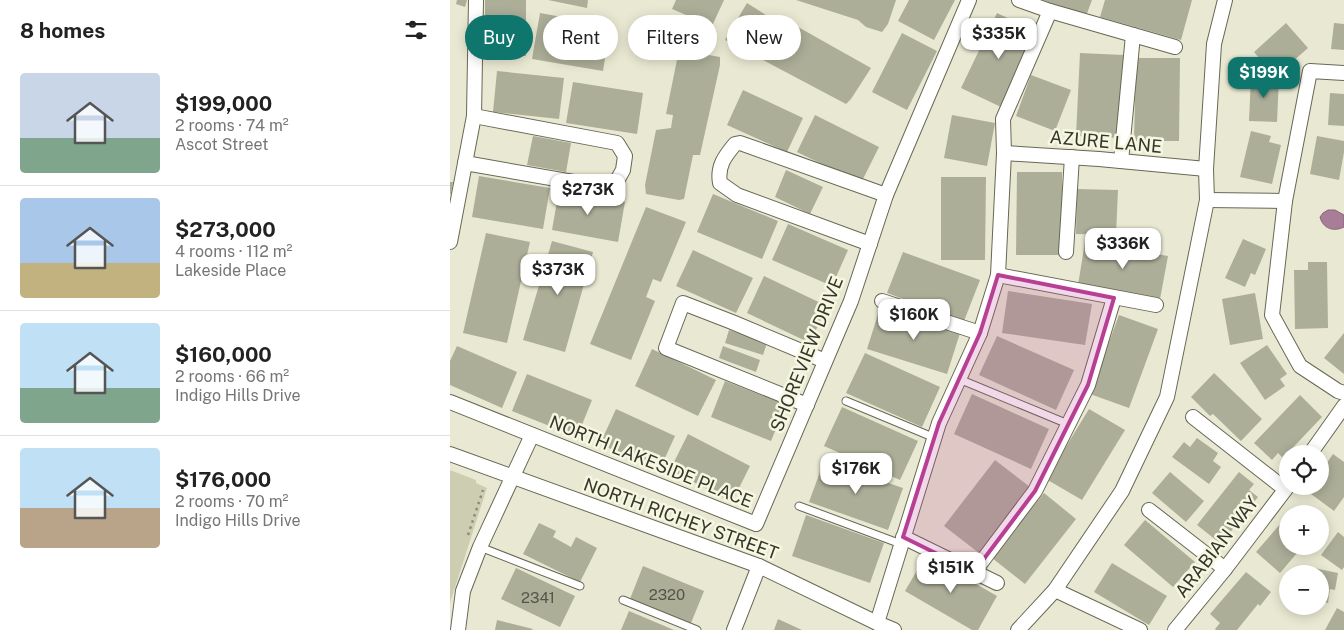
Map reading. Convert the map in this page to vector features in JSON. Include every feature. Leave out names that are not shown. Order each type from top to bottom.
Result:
[{"type":"street","points":[[450,242],[474,116],[476,0]]},
{"type":"street","name":"SHOREVIEW DRIVE","points":[[756,524],[851,301],[886,195],[969,0]]},
{"type":"street","points":[[1019,0],[1050,11],[1175,47]]},
{"type":"street","points":[[1018,630],[1055,590],[1122,491],[1167,397],[1207,200],[1206,170],[1214,44],[1225,0]]},
{"type":"street","points":[[877,623],[939,424],[980,333],[998,275],[1004,153],[1002,119],[1050,11]]},
{"type":"street","points":[[1121,161],[1133,35]]},
{"type":"street","points":[[1344,73],[1310,71],[1284,201],[1272,315],[1300,366],[1344,393]]},
{"type":"street","points":[[465,163],[602,187],[614,186],[623,170],[625,156],[617,143],[474,116]]},
{"type":"street","points":[[870,244],[736,195],[720,183],[718,173],[725,156],[735,144],[740,143],[886,195]]},
{"type":"street","name":"AZURE LANE","points":[[1004,153],[1121,161],[1206,170]]},
{"type":"street","points":[[1066,252],[1072,157]]},
{"type":"street","points":[[1207,200],[1284,201]]},
{"type":"street","points":[[998,275],[1156,305]]},
{"type":"street","points":[[974,572],[1035,491],[1088,385],[1114,298]]},
{"type":"street","points":[[882,302],[980,333]]},
{"type":"street","points":[[807,404],[666,348],[683,303],[825,361]]},
{"type":"street","name":"NORTH LAKESIDE PLACE","points":[[450,402],[756,524]]},
{"type":"street","points":[[1316,445],[1344,406]]},
{"type":"street","points":[[1193,417],[1279,482]]},
{"type":"street","name":"NORTH LAKESIDE PLACE","points":[[458,630],[463,591],[480,547],[532,434]]},
{"type":"street","name":"NORTH RICHEY STREET","points":[[450,454],[759,566],[894,630]]},
{"type":"street","name":"ARABIAN WAY","points":[[1175,630],[1225,569],[1280,495]]},
{"type":"street","points":[[1149,510],[1225,569]]},
{"type":"street","points":[[902,541],[997,583]]},
{"type":"street","points":[[734,630],[759,566]]},
{"type":"street","points":[[1055,590],[1140,630]]},
{"type":"lane","points":[[959,379],[1068,424]]},
{"type":"lane","points":[[846,401],[935,438]]},
{"type":"lane","points":[[799,506],[902,541]]},
{"type":"lane","points":[[480,547],[580,586]]},
{"type":"lane","points":[[623,600],[697,630]]},
{"type":"highlighted area","points":[[998,275],[1114,298],[1088,385],[1035,491],[974,572],[903,537],[939,423],[980,333]]},
{"type":"green space","points":[[450,470],[476,480],[476,483],[487,488],[450,603]]},
{"type":"shaded area","points":[[1328,210],[1335,210],[1344,215],[1344,227],[1333,229],[1326,227],[1320,217]]},
{"type":"building","points":[[457,0],[467,0],[465,7],[456,4]]},
{"type":"building","points":[[485,0],[526,0],[526,15],[485,15]]},
{"type":"building","points":[[548,0],[588,0],[587,8]]},
{"type":"building","points":[[676,0],[724,0],[717,15],[686,15],[672,9]]},
{"type":"building","points":[[796,0],[896,0],[888,24],[882,32],[866,27],[858,20]]},
{"type":"building","points":[[909,0],[955,0],[934,40],[898,21]]},
{"type":"building","points":[[1043,0],[1092,0],[1086,16]]},
{"type":"building","points":[[1105,0],[1192,0],[1181,40],[1100,17]]},
{"type":"building","points":[[747,3],[766,15],[740,15]]},
{"type":"building","points":[[540,13],[551,15],[543,15],[543,60],[605,60],[603,71],[533,59]]},
{"type":"building","points":[[997,13],[1037,32],[1001,107],[961,88]]},
{"type":"building","points":[[1286,23],[1308,48],[1283,70],[1274,60],[1267,67],[1254,52]]},
{"type":"building","points":[[1334,23],[1344,24],[1344,50],[1331,49]]},
{"type":"building","points":[[801,29],[871,68],[846,104],[763,60],[801,60]]},
{"type":"building","points":[[902,33],[937,51],[907,110],[872,92]]},
{"type":"building","points":[[1080,53],[1124,55],[1119,138],[1076,136]]},
{"type":"building","points":[[717,56],[720,57],[720,65],[700,155],[693,155],[684,199],[679,200],[646,194],[645,185],[656,130],[671,128],[673,115],[666,114],[677,60],[717,60]]},
{"type":"building","points":[[1136,58],[1180,58],[1179,141],[1134,141]]},
{"type":"building","points":[[497,71],[564,78],[559,119],[493,112]]},
{"type":"building","points":[[1031,75],[1071,90],[1055,131],[1016,116]]},
{"type":"building","points":[[1251,77],[1279,78],[1277,122],[1249,121]]},
{"type":"building","points":[[573,82],[643,93],[637,134],[566,123]]},
{"type":"building","points":[[743,90],[803,118],[787,152],[727,125]]},
{"type":"building","points":[[1330,93],[1344,94],[1344,126],[1328,125]]},
{"type":"building","points":[[815,115],[879,147],[861,183],[797,152]]},
{"type":"building","points":[[952,115],[995,123],[987,166],[944,158]]},
{"type":"building","points":[[1251,131],[1271,136],[1269,142],[1281,145],[1272,184],[1240,177]]},
{"type":"building","points":[[533,136],[571,143],[566,172],[527,165]]},
{"type":"building","points":[[1317,136],[1344,141],[1339,180],[1310,174]]},
{"type":"building","points":[[786,170],[823,187],[810,214],[775,197]]},
{"type":"building","points":[[1017,172],[1062,172],[1062,255],[1016,255]]},
{"type":"building","points":[[479,176],[550,188],[543,229],[472,217]]},
{"type":"building","points":[[941,177],[986,177],[985,260],[941,260]]},
{"type":"building","points":[[450,182],[453,182],[451,194],[450,194]]},
{"type":"building","points":[[1077,189],[1118,190],[1116,235],[1076,234]]},
{"type":"building","points":[[559,190],[625,202],[618,242],[552,230]]},
{"type":"building","points":[[713,194],[778,221],[762,259],[697,232]]},
{"type":"building","points":[[646,207],[686,222],[661,282],[653,279],[646,297],[655,301],[631,360],[590,344]]},
{"type":"building","points":[[788,224],[848,250],[832,286],[772,260]]},
{"type":"building","points":[[486,233],[530,242],[507,343],[463,333]]},
{"type":"building","points":[[1243,239],[1266,249],[1255,275],[1251,273],[1245,287],[1225,278]]},
{"type":"building","points":[[552,241],[593,252],[565,352],[523,340]]},
{"type":"building","points":[[1085,242],[1168,256],[1160,299],[1078,285]]},
{"type":"building","points":[[693,250],[753,278],[736,313],[676,286]]},
{"type":"building","points":[[903,252],[980,280],[964,321],[887,293]]},
{"type":"building","points":[[1308,262],[1327,262],[1328,328],[1295,329],[1294,270],[1308,270]]},
{"type":"building","points":[[764,276],[827,306],[810,343],[747,313]]},
{"type":"building","points":[[1008,291],[1092,304],[1085,345],[1002,333]]},
{"type":"building","points":[[1255,293],[1263,339],[1230,345],[1222,299]]},
{"type":"building","points":[[880,308],[960,333],[947,374],[867,349]]},
{"type":"building","points":[[1119,315],[1158,329],[1129,408],[1090,394]]},
{"type":"building","points":[[729,330],[767,343],[763,355],[725,343]]},
{"type":"building","points":[[1344,333],[1344,374],[1324,358]]},
{"type":"building","points":[[997,336],[1074,370],[1056,410],[979,375]]},
{"type":"building","points":[[1267,345],[1287,374],[1280,379],[1285,386],[1265,400],[1240,363]]},
{"type":"building","points":[[457,346],[517,372],[502,408],[450,385],[450,361]]},
{"type":"building","points":[[723,346],[760,360],[756,372],[719,358]]},
{"type":"building","points":[[652,349],[716,380],[698,416],[635,386]]},
{"type":"building","points":[[865,353],[940,387],[922,427],[846,393]]},
{"type":"building","points":[[1214,373],[1262,419],[1241,441],[1213,414],[1210,416],[1191,397]]},
{"type":"building","points":[[527,374],[592,400],[577,437],[512,411]]},
{"type":"building","points":[[725,381],[786,405],[771,441],[711,417]]},
{"type":"building","points":[[972,394],[1049,429],[1031,469],[954,434]]},
{"type":"building","points":[[1300,395],[1322,417],[1295,445],[1279,445],[1279,454],[1272,460],[1254,443]]},
{"type":"building","points":[[842,407],[918,441],[900,480],[824,446]]},
{"type":"building","points":[[616,409],[675,436],[659,471],[600,444]]},
{"type":"building","points":[[1089,409],[1125,430],[1082,500],[1046,479]]},
{"type":"building","points":[[688,434],[750,466],[732,502],[670,470]]},
{"type":"building","points":[[1197,438],[1218,453],[1213,461],[1221,467],[1209,484],[1172,457],[1184,442],[1190,447]]},
{"type":"building","points":[[1333,454],[1344,462],[1344,497],[1334,511],[1329,505],[1326,505],[1312,495],[1329,495],[1329,460]]},
{"type":"building","points":[[995,460],[1030,487],[979,553],[944,526]]},
{"type":"building","points":[[824,461],[903,488],[888,530],[809,502]]},
{"type":"building","points":[[1170,472],[1204,501],[1186,522],[1152,493]]},
{"type":"building","points":[[1239,472],[1254,484],[1249,490],[1258,497],[1221,544],[1197,525]]},
{"type":"building","points":[[1044,493],[1076,519],[1025,584],[992,558]]},
{"type":"building","points":[[806,515],[884,543],[870,583],[792,556]]},
{"type":"building","points":[[1145,520],[1195,562],[1173,587],[1124,545]]},
{"type":"building","points":[[539,523],[556,531],[553,537],[571,547],[576,537],[597,548],[580,582],[523,554]]},
{"type":"building","points":[[1279,525],[1279,555],[1295,555],[1287,565],[1279,565],[1279,572],[1256,552]]},
{"type":"building","points":[[1338,532],[1344,537],[1344,567],[1342,570],[1321,555],[1329,555],[1329,544]]},
{"type":"building","points":[[926,555],[997,596],[978,630],[972,630],[905,591]]},
{"type":"building","points":[[1112,563],[1167,596],[1149,625],[1094,592]]},
{"type":"building","points":[[643,566],[704,591],[691,623],[630,599]]},
{"type":"building","points":[[516,568],[575,596],[560,627],[501,599]]},
{"type":"building","points":[[1329,571],[1338,573],[1335,590],[1330,589],[1329,596]]},
{"type":"building","points":[[1246,572],[1271,592],[1260,606],[1258,604],[1237,630],[1216,630],[1220,623],[1210,614]]},
{"type":"building","points":[[1337,608],[1344,612],[1344,630],[1325,630]]},
{"type":"building","points":[[629,611],[674,630],[621,630]]},
{"type":"building","points":[[778,619],[802,630],[774,630]]},
{"type":"building","points":[[497,620],[533,629],[495,630]]}]
